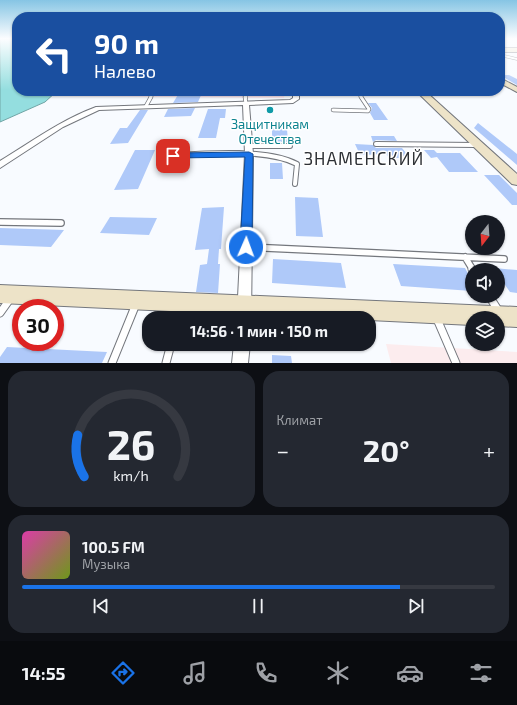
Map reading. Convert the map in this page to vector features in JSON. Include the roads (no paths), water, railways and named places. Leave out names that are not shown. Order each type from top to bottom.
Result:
[{"type":"main road","points":[[505,83],[517,90]]},
{"type":"main road","points":[[505,90],[517,90]]},
{"type":"main road","points":[[425,96],[517,181]]},
{"type":"main road","points":[[6,295],[137,300],[180,310],[212,311]]},
{"type":"main road","points":[[376,313],[510,317]]},
{"type":"street","points":[[0,165],[85,113],[105,107],[291,102],[296,99],[296,96]]},
{"type":"street","points":[[244,311],[249,150],[246,104]]},
{"type":"street","points":[[240,363],[241,351]]},
{"type":"lane","points":[[507,56],[517,59]]},
{"type":"lane","points":[[146,106],[151,96]]},
{"type":"lane","points":[[245,96],[246,104]]},
{"type":"lane","points":[[333,110],[368,111],[369,109],[361,96]]},
{"type":"lane","points":[[376,144],[478,145]]},
{"type":"lane","points":[[159,156],[290,146]]},
{"type":"lane","points":[[249,150],[294,161],[297,164],[295,184]]},
{"type":"lane","points":[[0,222],[61,223]]},
{"type":"lane","points":[[246,247],[504,259]]},
{"type":"lane","points":[[465,257],[469,263]]},
{"type":"lane","points":[[0,312],[6,295]]},
{"type":"lane","points":[[112,363],[137,300]]},
{"type":"lane","points":[[496,303],[510,317]]},
{"type":"lane","points":[[435,314],[456,363]]},
{"type":"lane","points":[[166,363],[169,351]]},
{"type":"water","points":[[0,56],[12,56],[12,96],[52,96],[45,102],[0,122]]},
{"type":"place","name":"Защитникам Отечества","points":[[270,110]]},
{"type":"district","name":"ЗНАМЕНСКИЙ","points":[[364,159]]}]
